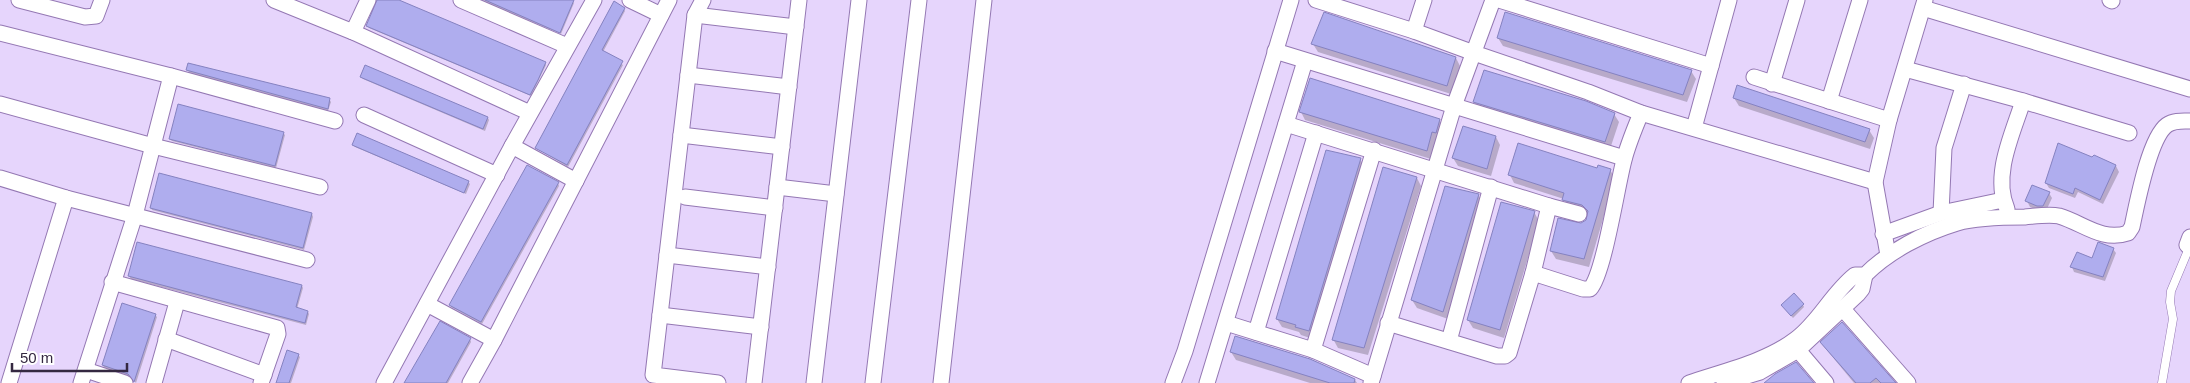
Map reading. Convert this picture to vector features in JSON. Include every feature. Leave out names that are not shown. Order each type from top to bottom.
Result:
[{"type":"street","points":[[19,0],[91,17],[96,16],[102,0]]},
{"type":"street","points":[[274,0],[353,32],[530,113]]},
{"type":"street","points":[[353,32],[368,0]]},
{"type":"street","points":[[461,0],[567,46]]},
{"type":"street","points":[[384,383],[530,113],[594,0]]},
{"type":"street","points":[[630,0],[660,15]]},
{"type":"street","points":[[470,383],[669,0]]},
{"type":"street","points":[[703,0],[695,15],[653,375],[718,383]]},
{"type":"street","points":[[754,383],[799,0]]},
{"type":"street","points":[[814,383],[859,0]]},
{"type":"street","points":[[873,383],[919,0]]},
{"type":"street","points":[[941,383],[984,0]]},
{"type":"street","points":[[1177,382],[1275,51],[1292,0]]},
{"type":"street","points":[[1316,0],[1355,6],[1414,31],[1588,92],[1641,113],[1875,182]]},
{"type":"street","points":[[1414,31],[1424,0]]},
{"type":"street","points":[[1226,323],[1312,350],[1372,380],[1454,106],[1493,0]]},
{"type":"street","points":[[1499,0],[1711,66]]},
{"type":"street","points":[[1694,128],[1729,0]]},
{"type":"street","points":[[1772,84],[1797,0]]},
{"type":"street","points":[[1829,101],[1860,0]]},
{"type":"street","points":[[1888,255],[1875,182],[1889,120],[1924,4],[2190,89]]},
{"type":"street","points":[[695,15],[796,27]]},
{"type":"street","points":[[0,33],[335,120]]},
{"type":"street","points":[[1275,51],[1624,158]]},
{"type":"street","points":[[1207,383],[1305,61]]},
{"type":"street","points":[[1905,69],[1964,84],[2129,133]]},
{"type":"street","points":[[125,383],[83,376],[134,214],[171,76]]},
{"type":"street","points":[[688,76],[789,87]]},
{"type":"street","points":[[1754,78],[1889,120]]},
{"type":"street","points":[[1941,213],[1944,148],[1964,84]]},
{"type":"street","points":[[2011,217],[2003,200],[2002,184],[2005,160],[2023,101]]},
{"type":"street","points":[[0,104],[152,146],[320,187]]},
{"type":"street","points":[[1534,273],[1583,289],[1590,289],[1594,285],[1624,158],[1641,113]]},
{"type":"street","points":[[364,115],[497,175]]},
{"type":"street","points":[[1724,383],[1746,380],[1798,350],[1858,294],[1862,289],[1865,275],[1888,255],[1958,223],[2011,217],[2058,216],[2103,234],[2114,236],[2128,233],[2132,227],[2150,155],[2156,140],[2166,125],[2173,122],[2190,121]]},
{"type":"street","points":[[1286,124],[1578,214]]},
{"type":"street","points":[[1256,332],[1316,133]]},
{"type":"street","points":[[681,135],[782,147]]},
{"type":"street","points":[[512,146],[576,181]]},
{"type":"street","points":[[1312,350],[1374,150]]},
{"type":"street","points":[[0,178],[66,198],[307,260]]},
{"type":"street","points":[[777,187],[836,194]]},
{"type":"street","points":[[1448,341],[1490,187]]},
{"type":"street","points":[[685,197],[775,208]]},
{"type":"street","points":[[9,383],[66,198]]},
{"type":"street","points":[[1883,234],[1941,213],[2003,200]]},
{"type":"street","points":[[1388,323],[1497,356],[1505,356],[1509,353],[1534,273],[1550,206]]},
{"type":"street","points":[[667,255],[768,267]]},
{"type":"street","points":[[1689,383],[1775,352],[1796,339],[1820,315],[1844,284],[1856,275],[1865,275]]},
{"type":"street","points":[[112,282],[177,302],[277,328],[278,334],[263,379],[166,339]]},
{"type":"street","points":[[154,383],[177,302]]},
{"type":"street","points":[[427,304],[494,340]]},
{"type":"street","points":[[1842,308],[1908,383]]},
{"type":"street","points":[[660,315],[761,327]]},
{"type":"street","points":[[1798,350],[1826,383]]},
{"type":"lane","points":[[2162,383],[2173,319],[2170,302],[2172,291],[2190,244]]},
{"type":"building","points":[[377,0],[399,0],[546,62],[530,95],[366,26]]},
{"type":"building","points":[[485,0],[574,0],[560,33]]},
{"type":"building","points":[[614,1],[625,8],[602,50],[623,61],[567,165],[535,148]]},
{"type":"building","points":[[1324,12],[1456,57],[1447,86],[1311,44]]},
{"type":"building","points":[[1505,12],[1692,70],[1683,95],[1497,38]]},
{"type":"building","points":[[188,63],[330,98],[328,109],[186,70]]},
{"type":"building","points":[[365,65],[488,117],[483,129],[360,77]]},
{"type":"building","points":[[1484,70],[1586,101],[1615,113],[1605,142],[1473,102]]},
{"type":"building","points":[[1310,78],[1440,119],[1436,133],[1432,132],[1427,151],[1299,112]]},
{"type":"building","points":[[1737,85],[1870,129],[1865,142],[1733,98]]},
{"type":"building","points":[[178,104],[284,132],[275,166],[169,139]]},
{"type":"building","points":[[1463,126],[1496,136],[1487,169],[1452,158]]},
{"type":"building","points":[[357,133],[469,181],[464,193],[352,145]]},
{"type":"building","points":[[1518,143],[1597,168],[1598,165],[1611,169],[1584,259],[1550,251],[1558,218],[1581,223],[1586,220],[1588,211],[1582,205],[1562,200],[1564,193],[1508,175]]},
{"type":"building","points":[[2058,143],[2092,157],[2094,155],[2116,165],[2100,200],[2075,188],[2073,194],[2045,183]]},
{"type":"building","points":[[1326,150],[1361,158],[1309,331],[1276,319]]},
{"type":"building","points":[[527,165],[559,182],[481,322],[449,305]]},
{"type":"building","points":[[1383,167],[1417,177],[1364,348],[1332,340]]},
{"type":"building","points":[[159,173],[312,213],[303,248],[150,208]]},
{"type":"building","points":[[2032,185],[2050,192],[2043,206],[2037,206],[2025,201]]},
{"type":"building","points":[[1445,186],[1479,194],[1443,312],[1411,300]]},
{"type":"building","points":[[1501,202],[1535,211],[1500,330],[1467,320]]},
{"type":"building","points":[[137,242],[302,285],[296,307],[308,311],[305,323],[128,276]]},
{"type":"building","points":[[2098,242],[2114,248],[2103,277],[2070,267],[2077,252],[2092,258]]},
{"type":"building","points":[[1794,293],[1804,304],[1791,316],[1781,305]]},
{"type":"building","points":[[122,303],[156,314],[134,382],[128,374],[102,365]]},
{"type":"building","points":[[440,321],[471,338],[446,383],[404,383]]},
{"type":"building","points":[[1842,322],[1896,383],[1881,383],[1876,378],[1870,383],[1856,383],[1820,342]]},
{"type":"building","points":[[1235,336],[1310,359],[1355,379],[1354,383],[1330,383],[1230,352]]},
{"type":"building","points":[[287,350],[299,354],[289,383],[276,383]]},
{"type":"building","points":[[1796,362],[1814,383],[1764,383],[1775,374]]}]
